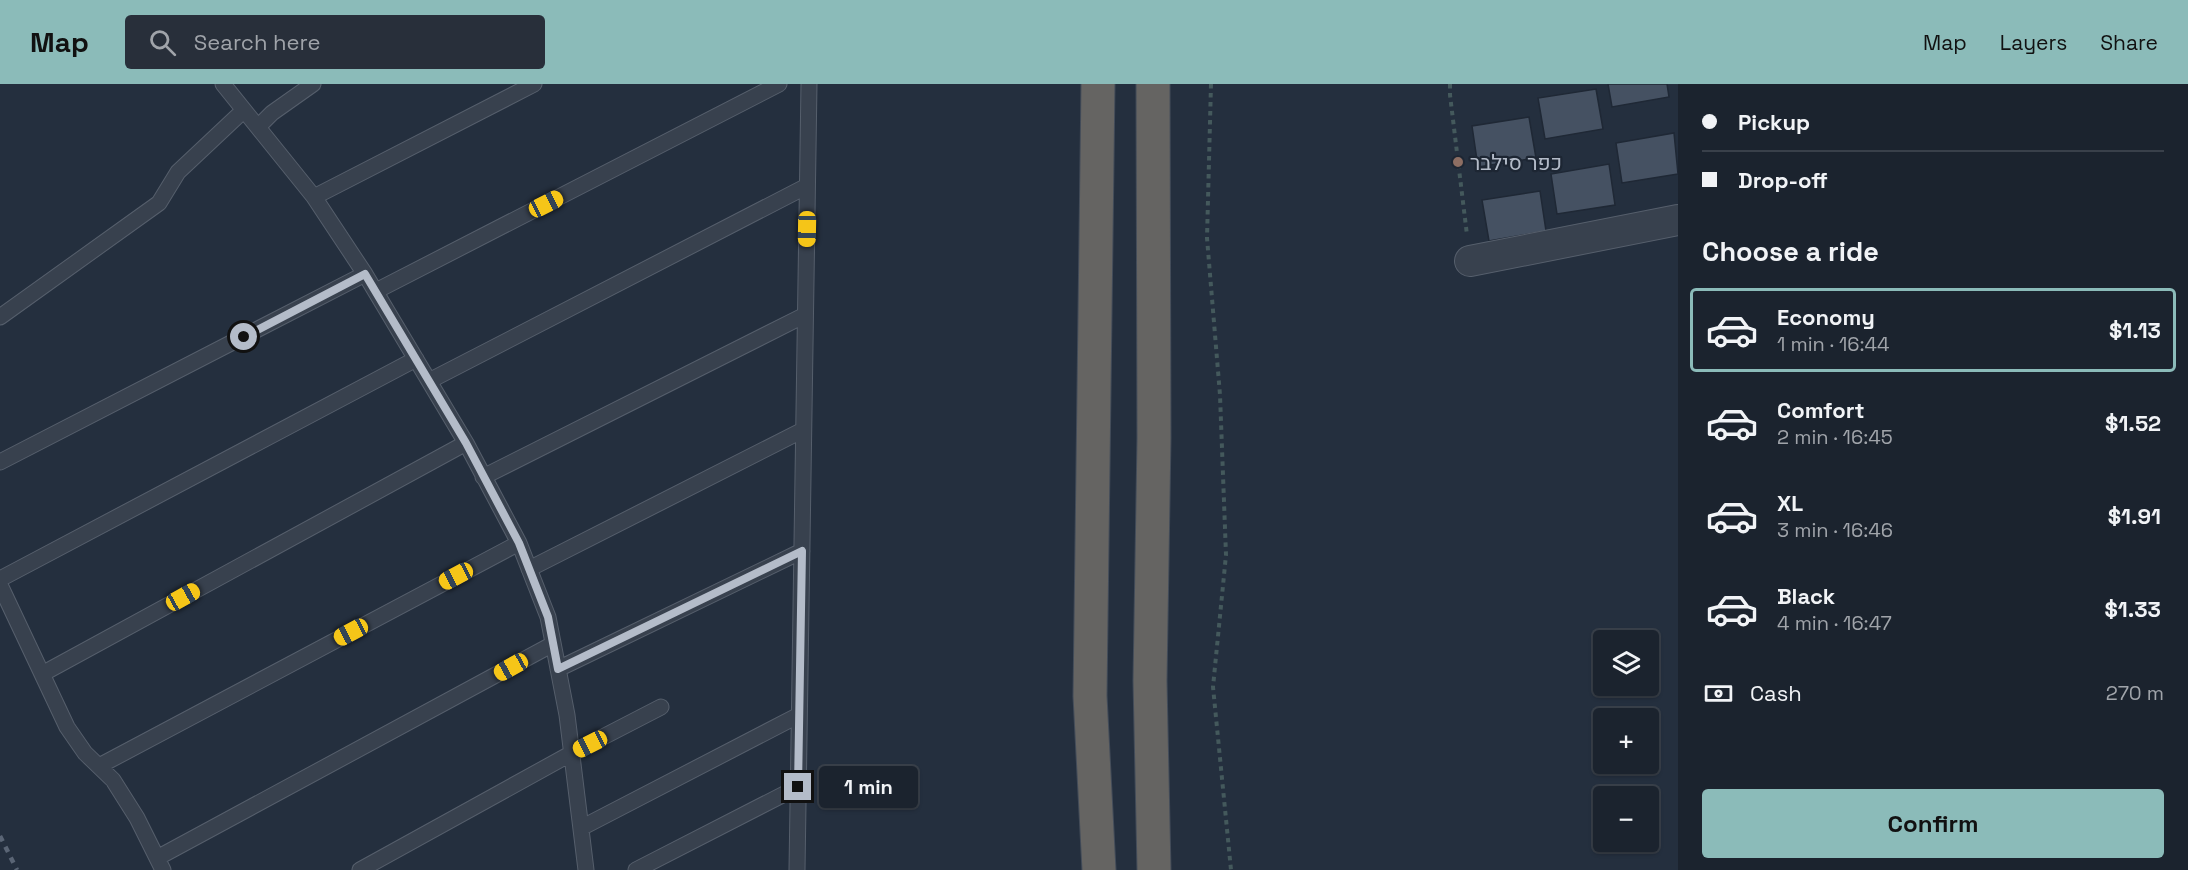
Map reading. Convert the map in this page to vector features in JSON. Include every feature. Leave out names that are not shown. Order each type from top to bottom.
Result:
[{"type":"highway","points":[[1098,84],[1090,696],[1100,870]]},
{"type":"highway","points":[[1153,84],[1154,438],[1150,681],[1154,870]]},
{"type":"street","points":[[1470,261],[1678,220]]},
{"type":"lane","points":[[223,84],[314,196],[376,291],[466,443],[519,543],[548,617],[572,753],[586,870]]},
{"type":"lane","points":[[258,127],[272,113],[313,84]]},
{"type":"lane","points":[[314,196],[534,84]]},
{"type":"lane","points":[[376,291],[779,84]]},
{"type":"lane","points":[[797,870],[809,84]]},
{"type":"lane","points":[[0,317],[159,202],[178,172],[244,110]]},
{"type":"lane","points":[[429,381],[807,186]]},
{"type":"lane","points":[[0,462],[365,274]]},
{"type":"lane","points":[[483,477],[806,315]]},
{"type":"lane","points":[[0,579],[416,359]]},
{"type":"lane","points":[[529,569],[803,430]]},
{"type":"lane","points":[[42,674],[466,443]]},
{"type":"lane","points":[[99,766],[519,543]]},
{"type":"lane","points":[[558,669],[802,551]]},
{"type":"lane","points":[[0,585],[67,728],[85,753],[113,780],[131,808],[160,864],[553,644]]},
{"type":"lane","points":[[360,870],[572,753],[661,707]]},
{"type":"lane","points":[[581,828],[799,715]]},
{"type":"lane","points":[[636,870],[798,787]]},
{"type":"path","points":[[1211,84],[1207,238],[1220,395],[1226,555],[1213,687],[1231,870]]},
{"type":"path","points":[[1450,84],[1470,261]]},
{"type":"building","points":[[1608,84],[1667,84],[1669,97],[1612,107]]},
{"type":"building","points":[[1596,89],[1603,129],[1545,139],[1538,98]]},
{"type":"building","points":[[1529,117],[1536,158],[1478,167],[1472,126]]},
{"type":"building","points":[[1674,133],[1678,174],[1622,183],[1616,143]]},
{"type":"building","points":[[1609,164],[1615,205],[1557,214],[1551,174]]},
{"type":"building","points":[[1540,191],[1546,231],[1489,241],[1482,200]]},
{"type":"railway","points":[[0,836],[17,870]]},
{"type":"place","name":"כפר סילבר","points":[[1458,162]]},
{"type":"route","points":[[244,337],[365,274],[466,443],[519,543],[548,617],[558,669],[802,551],[798,787]]}]
